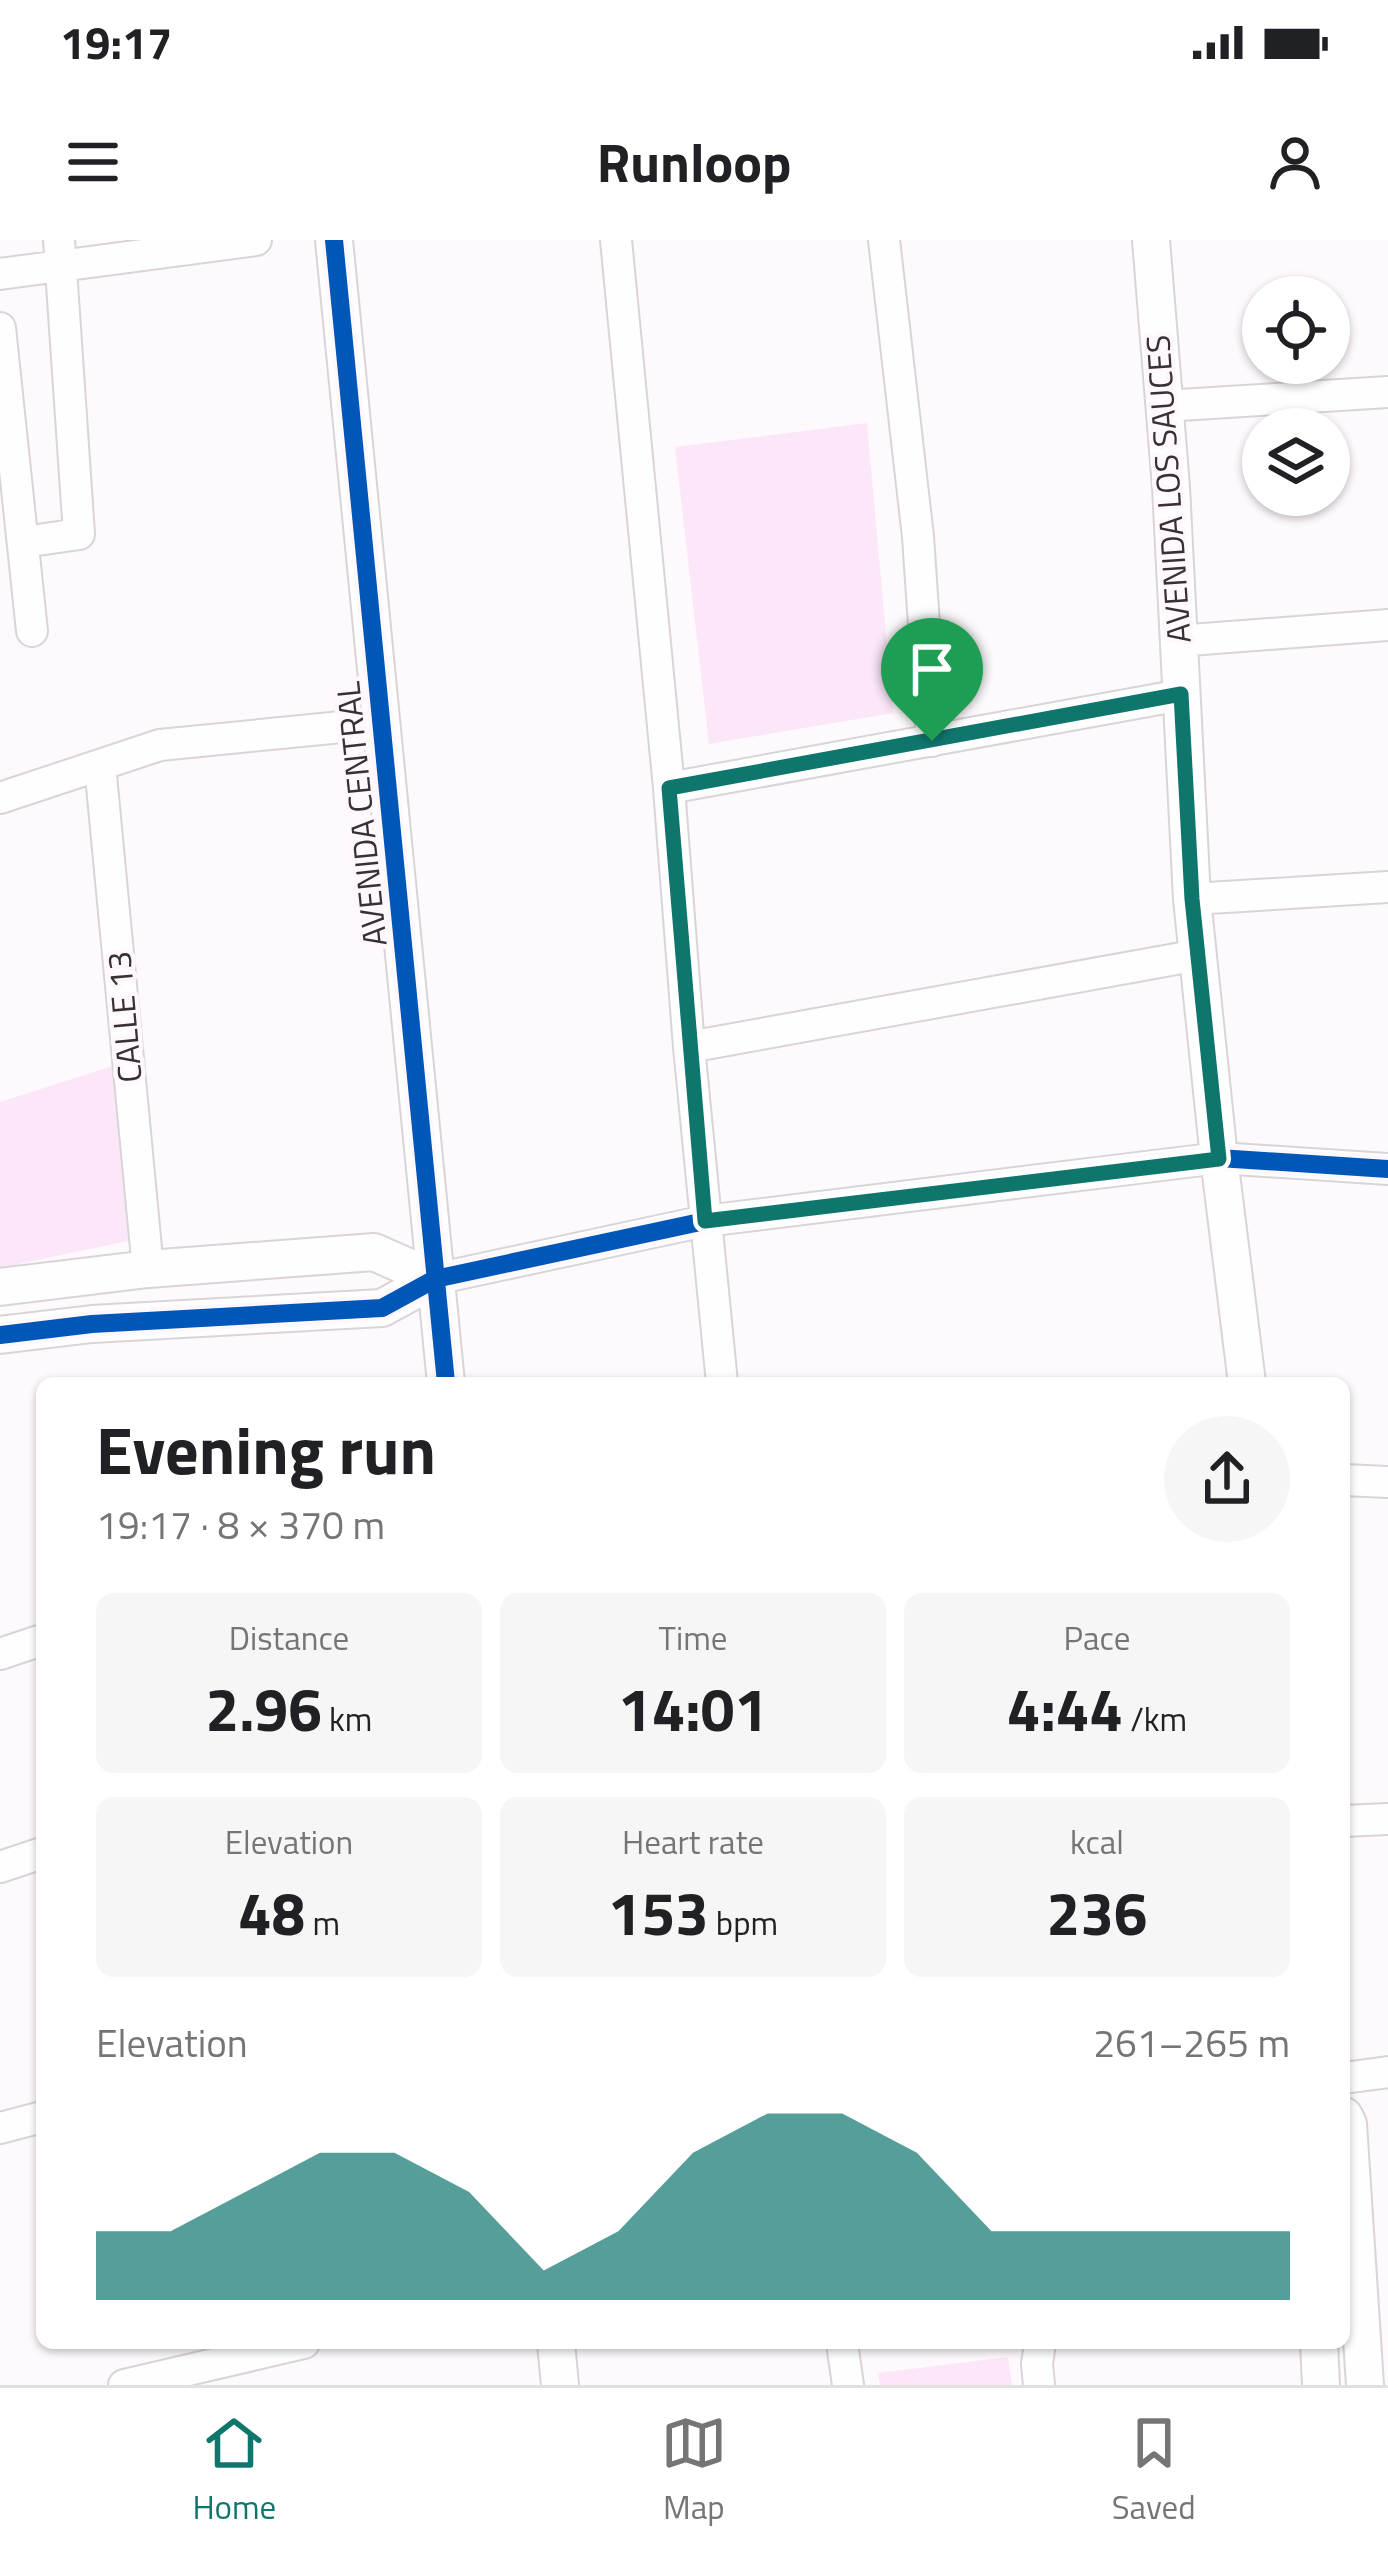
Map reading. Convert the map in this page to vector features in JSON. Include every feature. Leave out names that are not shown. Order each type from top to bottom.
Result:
[{"type":"street","points":[[0,274],[60,254],[256,240]]},
{"type":"street","name":"AVENIDA CENTRAL","points":[[334,240],[445,1377]]},
{"type":"street","points":[[616,240],[721,1377]]},
{"type":"street","points":[[884,240],[918,537],[932,741]]},
{"type":"street","name":"AVENIDA LOS SAUCES","points":[[1151,240],[1171,488],[1192,899],[1246,1377]]},
{"type":"street","points":[[24,542],[79,534],[60,254]]},
{"type":"street","points":[[0,328],[32,632]]},
{"type":"street","points":[[1164,406],[1388,392]]},
{"type":"street","points":[[1177,641],[1388,625]]},
{"type":"street","points":[[669,788],[1181,694]]},
{"type":"street","points":[[0,798],[160,746],[382,723]]},
{"type":"street","name":"CALLE 13","points":[[100,765],[148,1269]]},
{"type":"street","points":[[1192,899],[1388,887]]},
{"type":"street","points":[[689,1047],[1198,955]]},
{"type":"street","points":[[0,1335],[92,1324],[382,1308],[435,1279],[705,1221],[1219,1159],[1388,1169]]},
{"type":"street","points":[[0,1287],[148,1269],[374,1252],[435,1279]]},
{"type":"street","points":[[1350,1480],[1388,1482]]},
{"type":"street","points":[[0,1654],[36,1642]]},
{"type":"street","points":[[1350,1821],[1388,1819]]},
{"type":"street","points":[[0,1867],[36,1854]]},
{"type":"street","points":[[1350,2077],[1388,2072]]},
{"type":"street","points":[[0,2128],[36,2119]]},
{"type":"street","points":[[1350,2155],[1365,2385]]},
{"type":"street","points":[[124,2385],[241,2372],[291,2349]]},
{"type":"street","points":[[557,2349],[560,2385]]},
{"type":"street","points":[[843,2349],[848,2385]]},
{"type":"street","points":[[1039,2349],[1039,2385]]},
{"type":"street","points":[[1319,2349],[1322,2385]]},
{"type":"shaded area","points":[[867,423],[893,713],[709,744],[675,447]]},
{"type":"shaded area","points":[[119,1064],[132,1240],[0,1268],[0,1102]]},
{"type":"shaded area","points":[[1008,2357],[1012,2385],[880,2385],[878,2373]]},
{"type":"cycle path","points":[[334,240],[445,1377]]},
{"type":"cycle path","points":[[0,1335],[92,1324],[382,1308],[435,1279],[705,1221],[1219,1158],[1388,1169]]},
{"type":"route","points":[[1181,694],[1192,899],[1219,1159],[705,1221],[669,788],[932,741],[1181,694]]}]
